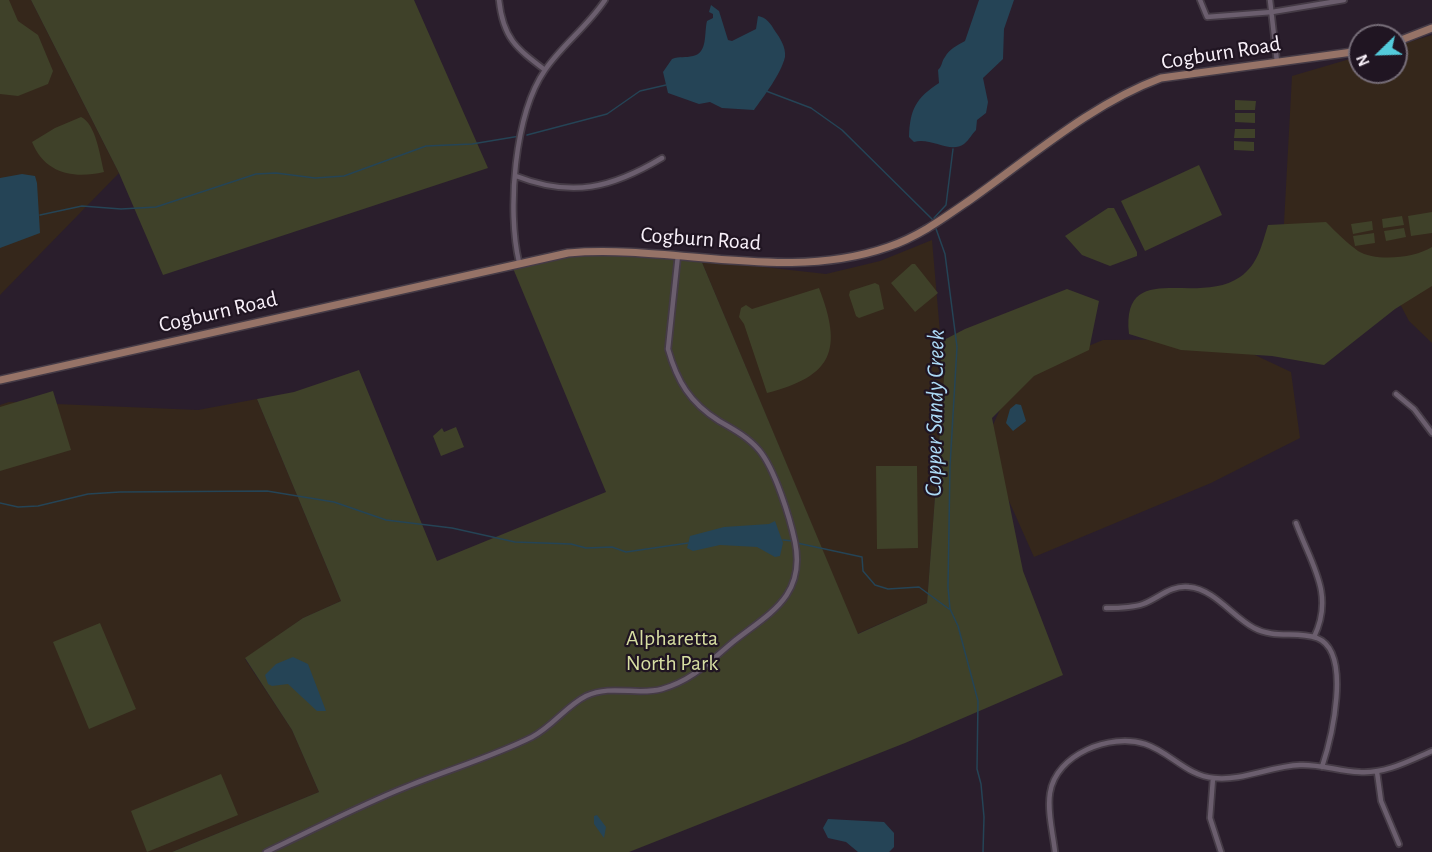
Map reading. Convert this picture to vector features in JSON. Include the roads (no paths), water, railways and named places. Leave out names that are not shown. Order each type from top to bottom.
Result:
[{"type":"street","points":[[499,0],[501,20],[507,36],[545,70]]},
{"type":"street","points":[[519,262],[512,209],[526,117],[535,89],[545,70],[605,0]]},
{"type":"street","points":[[1200,0],[1207,17],[1272,12],[1344,0]]},
{"type":"street","points":[[1270,0],[1277,62]]},
{"type":"street","points":[[1408,37],[1432,28]]},
{"type":"street","name":"Cogburn Road","points":[[0,380],[519,262],[587,251],[801,262],[836,260],[869,253],[929,228],[1094,112],[1132,90],[1161,78],[1348,53]]},
{"type":"street","points":[[516,176],[562,189],[583,188],[616,180],[662,158]]},
{"type":"street","points":[[266,852],[361,805],[533,737],[588,695],[612,690],[660,690],[688,680],[736,640],[764,621],[783,603],[794,580],[796,549],[768,464],[748,440],[693,401],[677,376],[670,358],[668,349],[678,255]]},
{"type":"street","points":[[1396,394],[1414,410],[1432,433]]},
{"type":"street","points":[[1296,523],[1324,599],[1323,615],[1314,637]]},
{"type":"street","points":[[1107,608],[1142,605],[1170,589],[1190,587],[1212,597],[1261,632],[1314,637],[1324,642],[1330,651],[1339,680],[1322,767]]},
{"type":"street","points":[[1055,852],[1050,805],[1052,783],[1065,765],[1088,749],[1123,741],[1145,744],[1194,772],[1213,778],[1246,775],[1301,764],[1359,772],[1377,772],[1432,751]]},
{"type":"street","points":[[1377,772],[1381,801],[1399,844]]},
{"type":"street","points":[[1213,778],[1210,818],[1221,852]]},
{"type":"water","points":[[979,0],[1014,0],[1004,29],[1003,59],[983,78],[988,102],[986,113],[977,120],[976,130],[969,139],[959,147],[914,142],[909,137],[911,119],[916,105],[939,83],[938,70],[947,54],[965,41]]},
{"type":"water","points":[[711,5],[719,11],[728,40],[732,41],[756,29],[758,16],[772,26],[785,50],[780,70],[754,110],[722,108],[710,102],[699,104],[668,93],[663,72],[672,59],[693,56],[701,51],[707,21],[713,18],[713,14],[709,12]]},
{"type":"water","points":[[22,174],[35,176],[40,233],[0,248],[0,178]]},
{"type":"water","points":[[1016,404],[1021,405],[1026,421],[1013,431],[1006,423],[1010,409]]},
{"type":"water","points":[[775,521],[783,543],[780,556],[775,557],[757,547],[720,545],[693,551],[687,548],[690,536],[724,527],[769,524]]},
{"type":"water","points":[[293,657],[308,664],[326,711],[317,711],[288,684],[272,686],[268,684],[265,675],[276,664]]},
{"type":"water","points":[[597,815],[606,827],[604,838],[594,824],[594,816]]},
{"type":"water","points":[[828,819],[884,822],[894,833],[894,847],[889,852],[858,852],[846,842],[828,838],[823,828]]},
{"type":"waterway","name":"Copper Sandy Creek","points":[[527,135],[607,114],[640,91],[666,85]]},
{"type":"waterway","name":"Copper Sandy Creek","points":[[766,91],[811,108],[842,130],[934,221]]},
{"type":"waterway","name":"Copper Sandy Creek","points":[[40,215],[82,206],[121,209],[156,207],[256,174],[276,173],[315,178],[344,176],[426,146],[472,144],[520,136]]},
{"type":"waterway","points":[[934,218],[946,205],[953,149]]},
{"type":"waterway","name":"Copper Sandy Creek","points":[[935,226],[945,254],[957,347],[950,466],[948,587],[950,609],[958,626],[978,701],[977,769],[984,817],[983,852]]},
{"type":"waterway","points":[[0,503],[18,507],[38,506],[88,494],[120,492],[267,491],[334,502],[386,520],[452,528],[515,542],[571,544],[586,548],[612,547],[626,552],[688,543]]},
{"type":"waterway","points":[[783,540],[793,541]]},
{"type":"waterway","points":[[797,543],[862,557],[863,571],[875,585],[888,589],[919,587],[949,609]]},
{"type":"park label","name":"Alpharetta North Park","points":[[672,650]]}]
